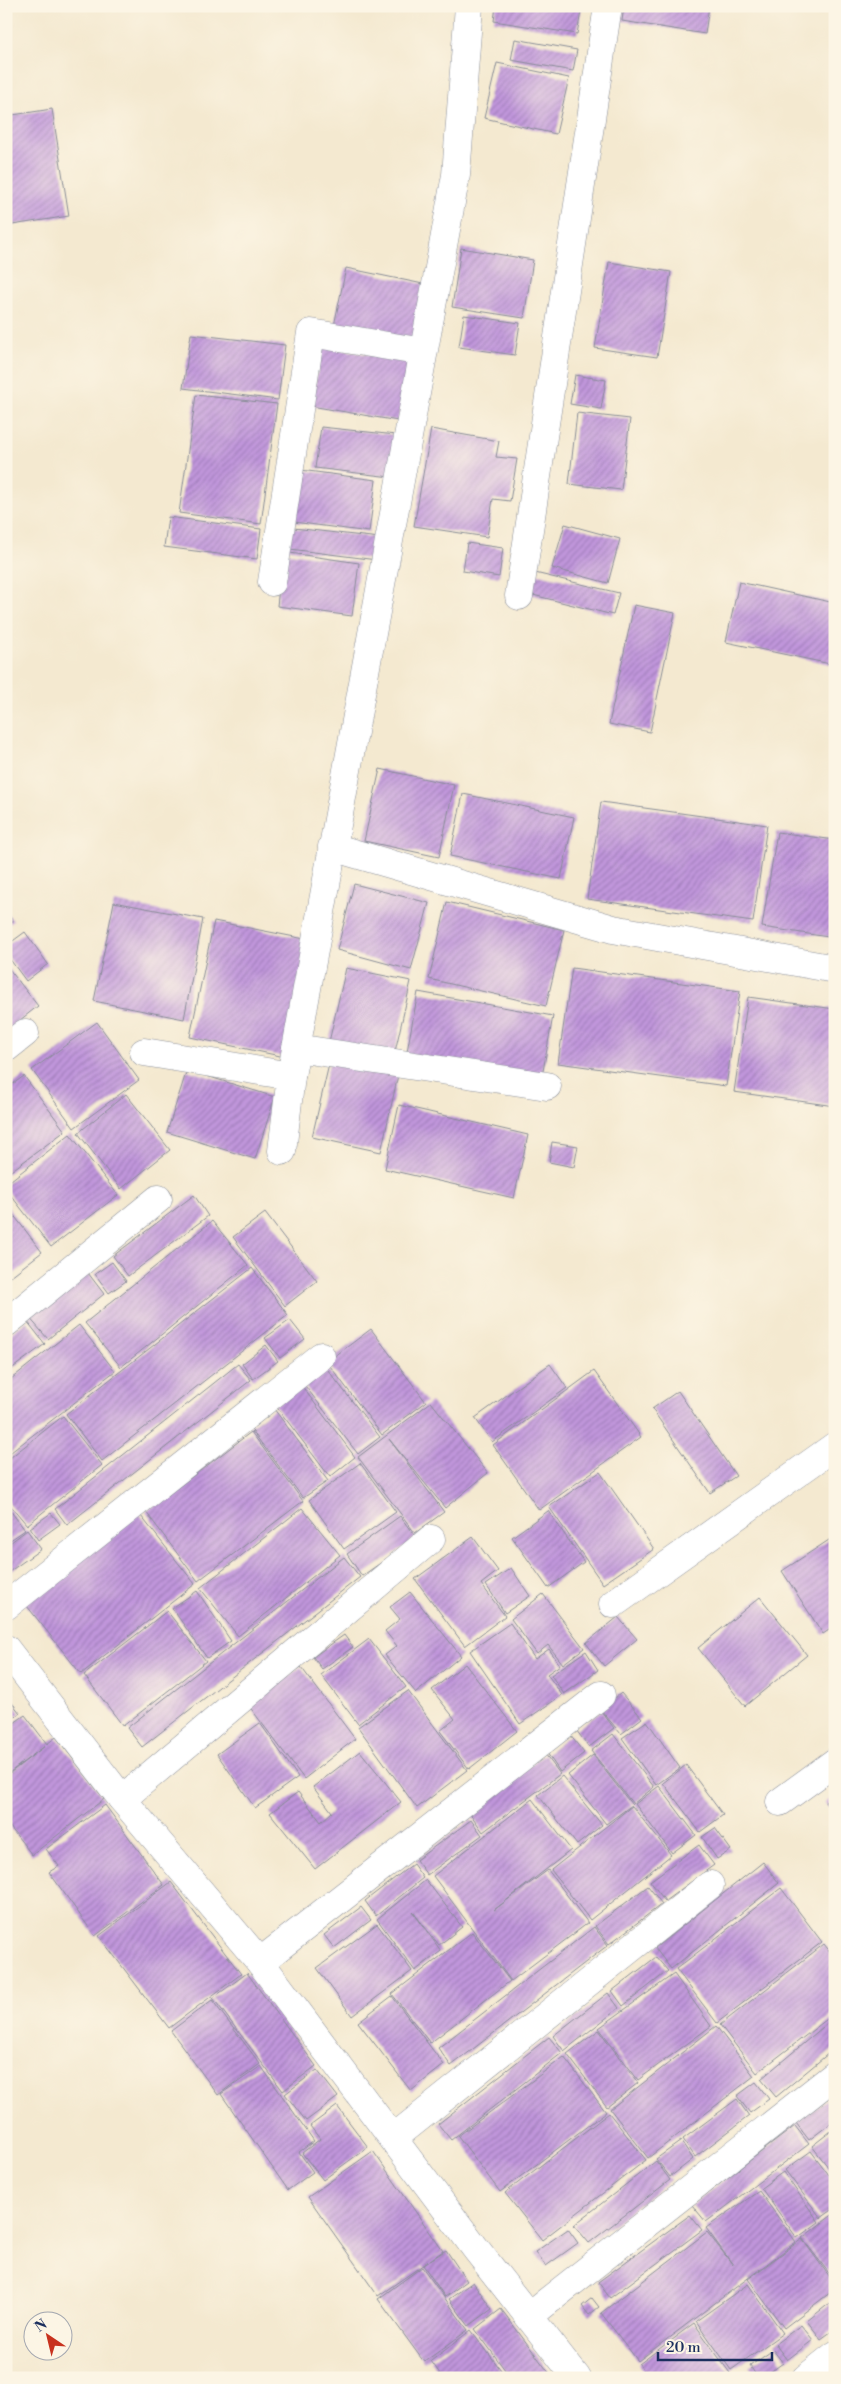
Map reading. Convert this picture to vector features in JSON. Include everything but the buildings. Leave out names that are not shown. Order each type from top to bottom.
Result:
[{"type":"street","points":[[282,1151],[291,1076],[456,175],[469,6]]},
{"type":"street","points":[[519,596],[608,6]]},
{"type":"street","points":[[272,582],[311,333],[423,352]]},
{"type":"street","points":[[332,847],[613,929],[835,968]]},
{"type":"street","points":[[296,1048],[547,1086]]},
{"type":"street","points":[[144,1052],[291,1076]]},
{"type":"street","points":[[6,1323],[158,1199]]},
{"type":"street","points":[[6,1606],[321,1356]]},
{"type":"street","points":[[613,1604],[835,1446]]},
{"type":"street","points":[[122,1799],[431,1539]]},
{"type":"street","points":[[6,1648],[122,1799],[260,1962],[577,2378]]},
{"type":"street","points":[[260,1962],[601,1695]]},
{"type":"street","points":[[780,1802],[835,1762]]},
{"type":"street","points":[[396,2142],[396,2136],[710,1885]]},
{"type":"street","points":[[529,2316],[835,2075]]},
{"type":"street","points":[[806,2378],[835,2354]]}]
